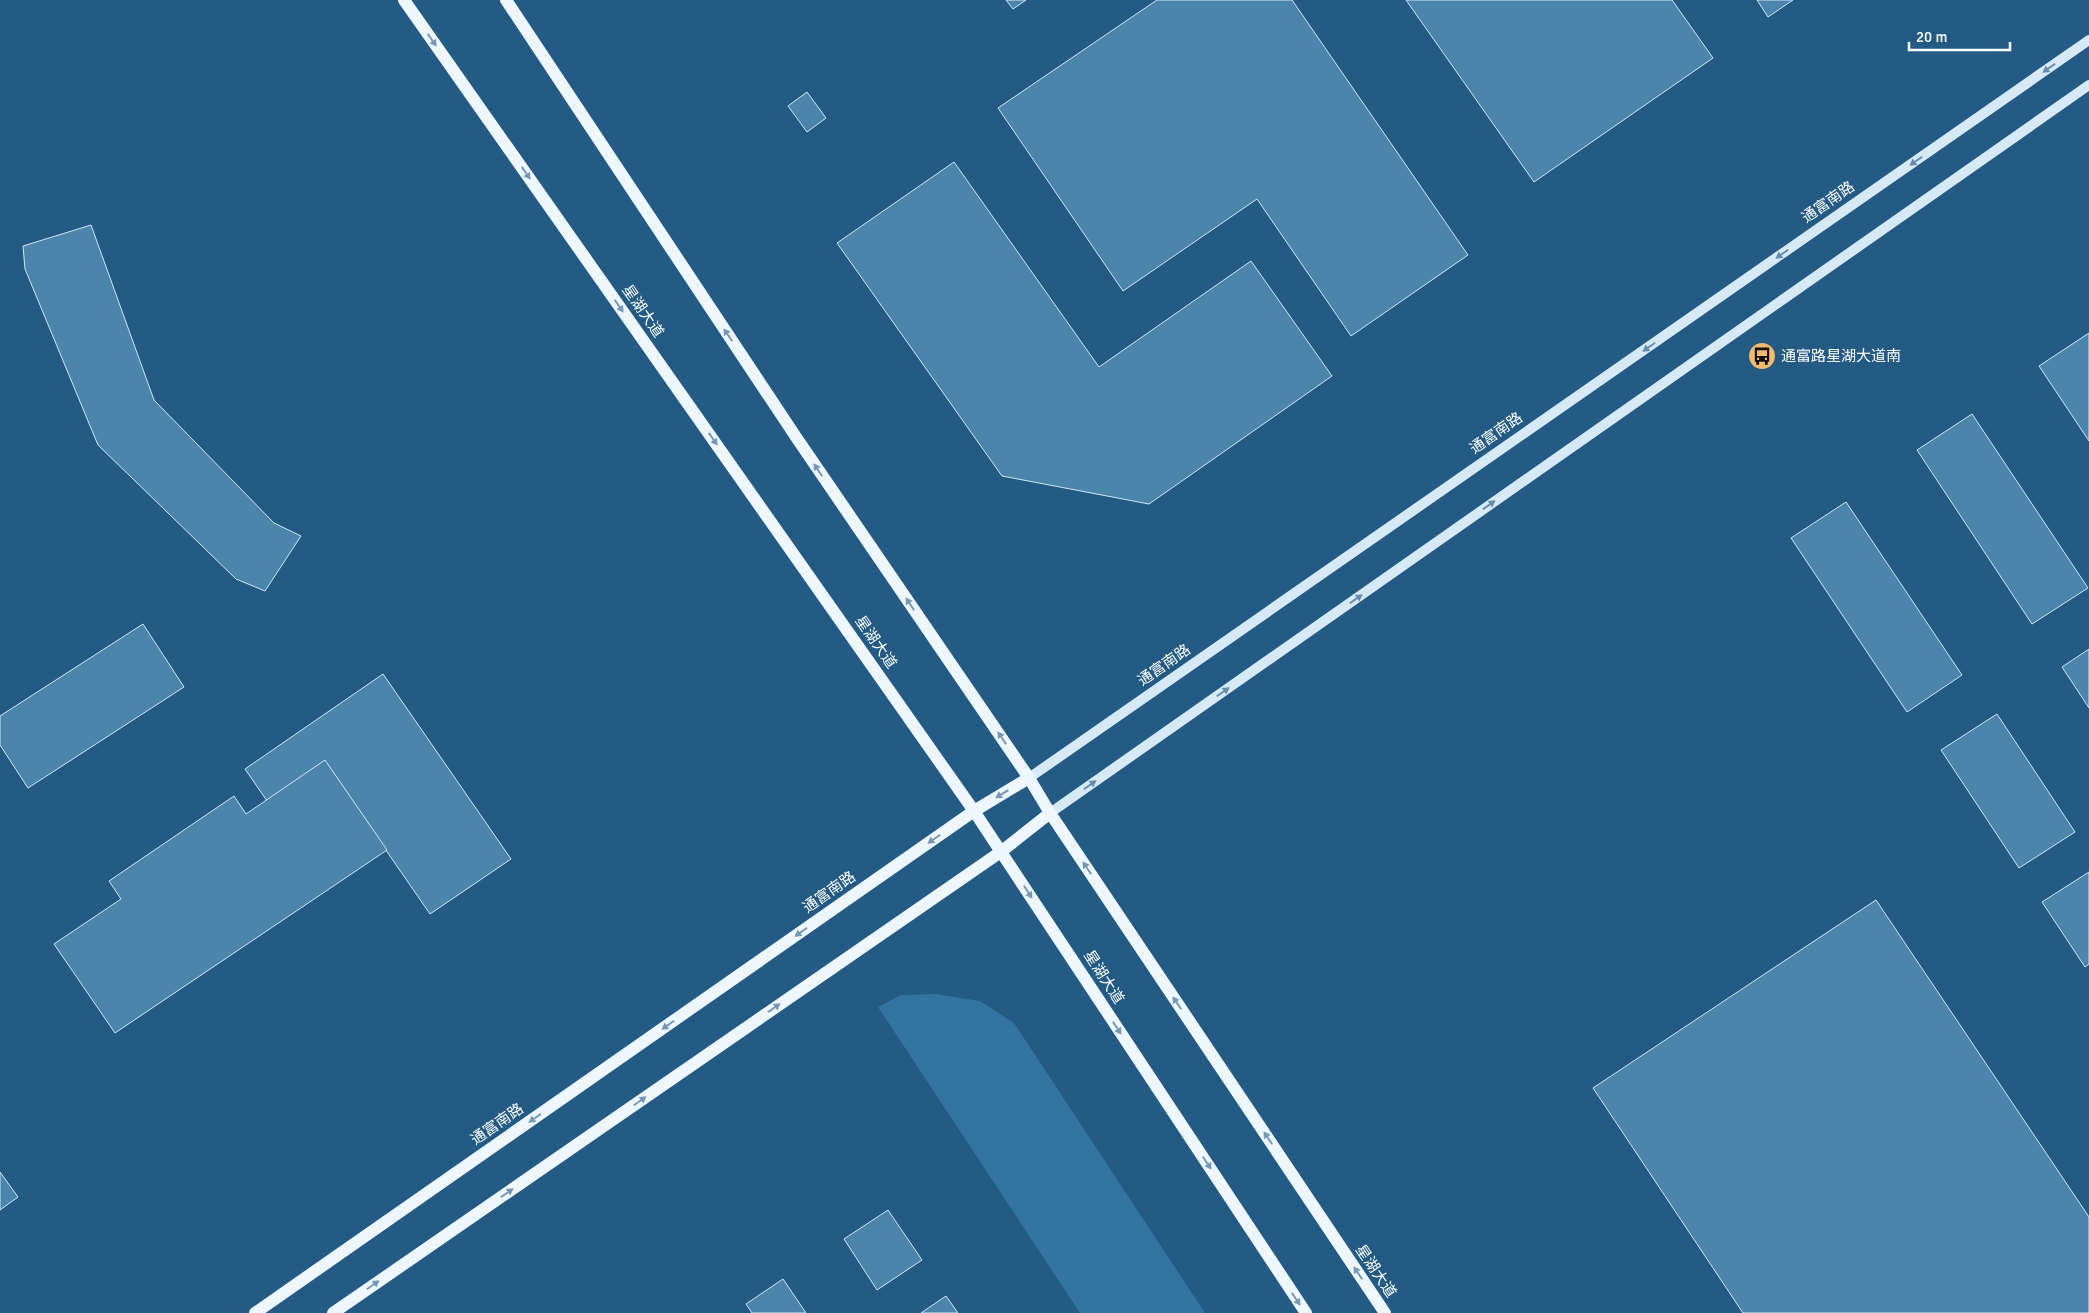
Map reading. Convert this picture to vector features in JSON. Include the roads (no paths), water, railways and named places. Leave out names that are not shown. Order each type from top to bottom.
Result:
[{"type":"main road","name":"星湖大道","points":[[404,0],[1002,851],[1306,1313]]},
{"type":"main road","name":"星湖大道","points":[[506,0],[796,437],[1030,778],[1050,813],[1385,1313]]},
{"type":"main road","name":"通富南路","points":[[255,1313],[974,811],[1030,778],[2089,40]]},
{"type":"main road","points":[[333,1313],[1002,851],[1050,813],[2089,85]]},
{"type":"place","name":"通富路星湖大道南","points":[[1762,356]]}]
